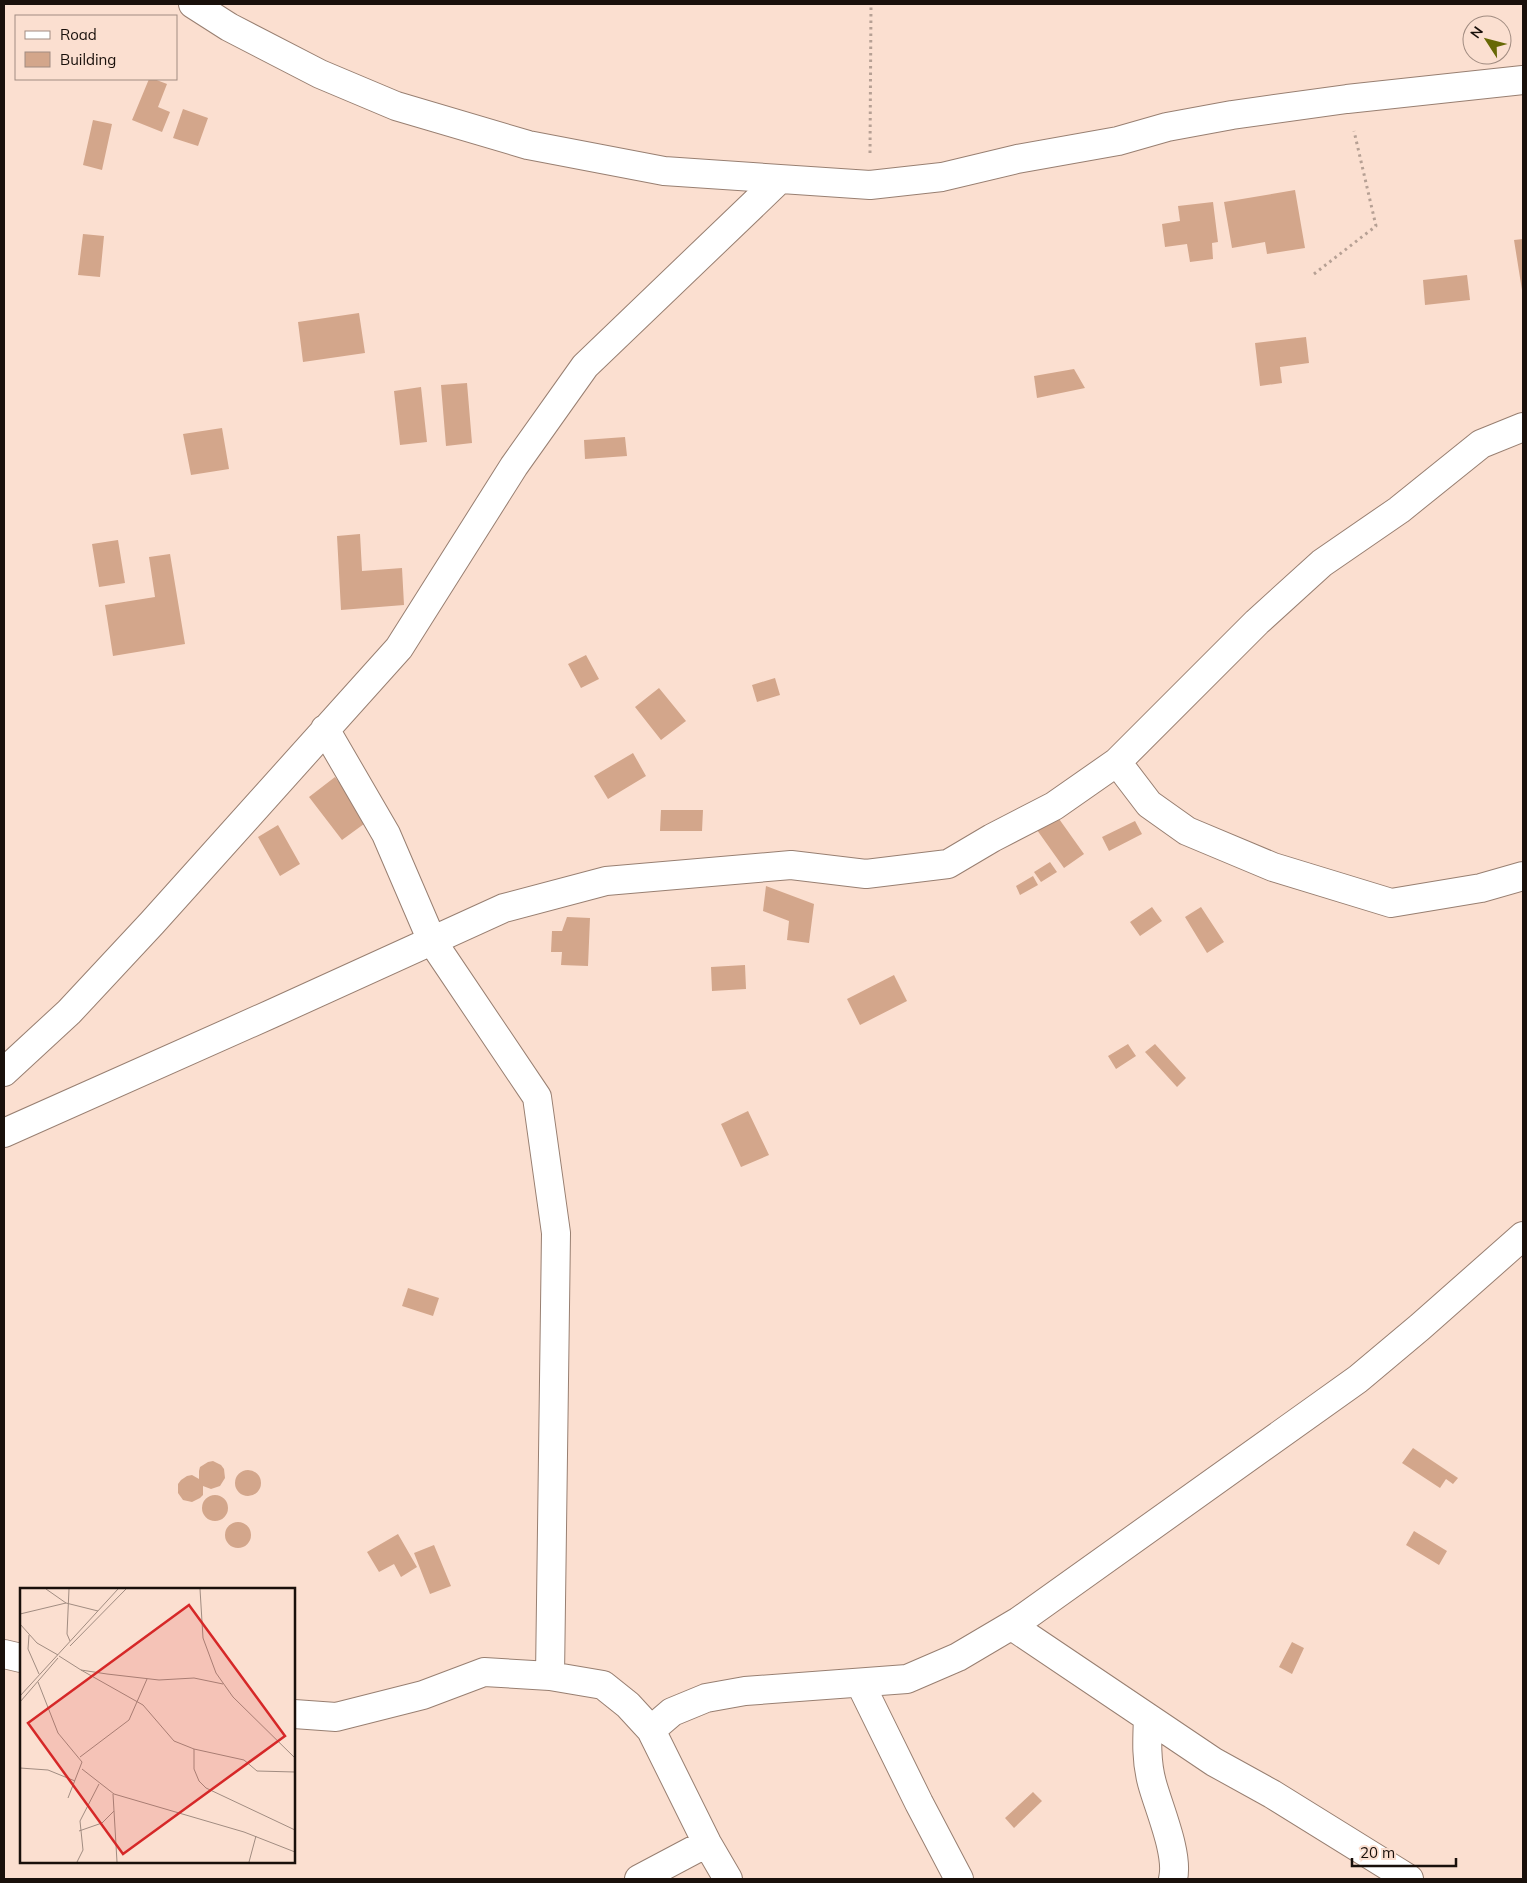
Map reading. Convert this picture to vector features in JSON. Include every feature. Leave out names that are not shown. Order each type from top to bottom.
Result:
[{"type":"street","points":[[193,4],[229,27],[320,74],[406,108],[528,144],[664,171],[870,185],[942,177],[1017,159],[1118,141],[1167,127],[1232,115],[1347,98],[1523,80]]},
{"type":"street","points":[[4,1072],[75,1005],[152,923],[399,648],[514,466],[585,366],[780,179]]},
{"type":"street","points":[[4,1133],[504,908],[606,881],[792,865],[866,874],[948,864],[992,838],[1054,806],[1117,762],[1257,622],[1322,564],[1399,510],[1481,444],[1523,427]]},
{"type":"street","points":[[326,729],[386,834],[432,941],[537,1097],[556,1233],[550,1676]]},
{"type":"street","points":[[1117,762],[1150,804],[1187,831],[1273,867],[1391,903],[1481,888],[1523,876]]},
{"type":"street","points":[[651,1730],[672,1712],[706,1698],[745,1691],[906,1679],[958,1657],[1012,1626],[1358,1379],[1523,1236]]},
{"type":"street","points":[[1012,1626],[1214,1762],[1272,1794],[1409,1879]]},
{"type":"street","points":[[4,1654],[20,1658]]},
{"type":"street","points":[[295,1714],[336,1717],[423,1695],[484,1672],[550,1676],[603,1685],[628,1705],[651,1730],[707,1843],[728,1879]]},
{"type":"street","points":[[860,1683],[959,1879]]},
{"type":"street","points":[[1148,1718],[1146,1749],[1151,1781],[1173,1852],[1175,1871],[1173,1879]]},
{"type":"street","points":[[639,1879],[707,1843]]},
{"type":"path","points":[[870,185],[871,4]]},
{"type":"path","points":[[1314,274],[1376,226],[1347,98]]},
{"type":"building","points":[[149,80],[157,80],[167,84],[158,107],[170,112],[162,132],[132,120]]},
{"type":"building","points":[[183,109],[208,118],[198,146],[173,138]]},
{"type":"building","points":[[93,120],[112,124],[102,170],[83,165]]},
{"type":"building","points":[[1295,190],[1305,248],[1267,254],[1265,242],[1232,248],[1224,202]]},
{"type":"building","points":[[1213,202],[1218,242],[1212,243],[1213,259],[1190,262],[1187,244],[1165,247],[1162,224],[1180,221],[1178,206]]},
{"type":"building","points":[[83,234],[104,236],[100,277],[78,275]]},
{"type":"building","points":[[1523,239],[1523,290],[1522,290],[1514,240]]},
{"type":"building","points":[[1467,275],[1470,300],[1425,305],[1423,280]]},
{"type":"building","points":[[359,313],[365,353],[303,362],[298,322]]},
{"type":"building","points":[[1306,337],[1309,363],[1280,367],[1282,383],[1260,386],[1255,343]]},
{"type":"building","points":[[1074,369],[1085,388],[1037,398],[1034,376]]},
{"type":"building","points":[[467,383],[472,443],[446,446],[441,385]]},
{"type":"building","points":[[421,387],[427,442],[400,445],[394,391]]},
{"type":"building","points":[[222,428],[229,469],[191,475],[183,434]]},
{"type":"building","points":[[625,437],[627,456],[585,459],[584,440]]},
{"type":"building","points":[[360,534],[362,571],[402,568],[404,605],[341,610],[337,536]]},
{"type":"building","points":[[118,540],[125,583],[99,587],[92,544]]},
{"type":"building","points":[[170,554],[185,644],[113,656],[105,605],[155,597],[149,557]]},
{"type":"building","points":[[586,655],[599,679],[581,688],[568,664]]},
{"type":"building","points":[[775,678],[780,695],[757,702],[752,685]]},
{"type":"building","points":[[659,688],[686,721],[661,740],[635,707]]},
{"type":"building","points":[[633,753],[646,776],[608,799],[594,776]]},
{"type":"building","points":[[335,777],[368,821],[342,840],[309,797]]},
{"type":"building","points":[[661,810],[703,810],[702,831],[660,831]]},
{"type":"building","points":[[1057,816],[1084,854],[1064,868],[1037,830]]},
{"type":"building","points":[[1135,821],[1142,834],[1109,851],[1102,837]]},
{"type":"building","points":[[278,825],[300,864],[280,876],[258,837]]},
{"type":"building","points":[[1050,862],[1057,872],[1041,882],[1034,872]]},
{"type":"building","points":[[1033,876],[1038,885],[1020,895],[1016,886]]},
{"type":"building","points":[[766,886],[814,904],[809,943],[787,940],[789,921],[763,911]]},
{"type":"building","points":[[1152,907],[1162,921],[1140,936],[1130,922]]},
{"type":"building","points":[[1201,907],[1224,942],[1207,953],[1185,917]]},
{"type":"building","points":[[567,917],[590,918],[588,966],[561,965],[562,952],[551,952],[552,931],[562,931]]},
{"type":"building","points":[[745,965],[746,989],[712,991],[711,967]]},
{"type":"building","points":[[894,975],[907,1001],[860,1025],[847,999]]},
{"type":"building","points":[[1128,1044],[1136,1056],[1116,1069],[1108,1056]]},
{"type":"building","points":[[1155,1044],[1186,1078],[1177,1087],[1145,1052]]},
{"type":"building","points":[[748,1111],[769,1155],[741,1167],[721,1124]]},
{"type":"building","points":[[408,1288],[439,1298],[433,1316],[402,1306]]},
{"type":"building","points":[[1413,1448],[1458,1478],[1453,1484],[1446,1479],[1440,1488],[1402,1463]]},
{"type":"building","points":[[213,1461],[224,1469],[225,1478],[220,1486],[211,1489],[203,1486],[203,1495],[200,1498],[192,1502],[183,1500],[178,1493],[178,1484],[181,1480],[192,1475],[199,1479],[200,1467]]},
{"type":"building","points":[[248,1470],[257,1474],[261,1483],[257,1492],[248,1496],[239,1492],[235,1483],[239,1474]]},
{"type":"building","points":[[215,1495],[224,1499],[228,1508],[224,1517],[215,1521],[206,1517],[202,1508],[206,1499]]},
{"type":"building","points":[[238,1522],[247,1526],[251,1535],[247,1544],[238,1548],[229,1544],[225,1535],[229,1526]]},
{"type":"building","points":[[1414,1531],[1447,1551],[1439,1565],[1406,1545]]},
{"type":"building","points":[[398,1534],[417,1567],[401,1577],[394,1564],[379,1572],[367,1552]]},
{"type":"building","points":[[434,1545],[451,1586],[430,1594],[414,1553]]},
{"type":"building","points":[[1292,1642],[1304,1648],[1292,1674],[1279,1667]]},
{"type":"building","points":[[1033,1792],[1042,1801],[1014,1828],[1005,1818]]}]
